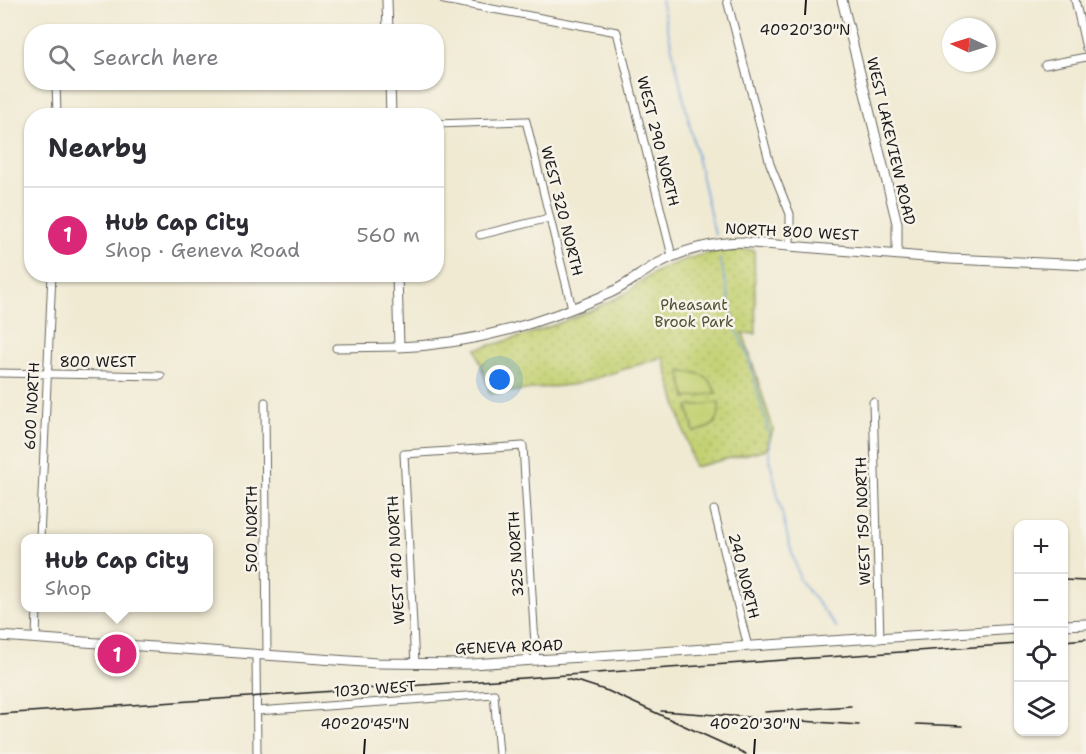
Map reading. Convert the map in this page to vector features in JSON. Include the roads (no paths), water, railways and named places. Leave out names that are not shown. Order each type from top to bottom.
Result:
[{"type":"street","points":[[387,0],[388,24]]},
{"type":"street","name":"WEST 290 NORTH","points":[[444,0],[617,32],[672,256]]},
{"type":"street","points":[[727,0],[770,164],[788,204],[789,245]]},
{"type":"street","name":"WEST LAKEVIEW ROAD","points":[[842,0],[897,223],[897,254]]},
{"type":"street","points":[[1075,0],[1086,48]]},
{"type":"street","points":[[1045,65],[1086,57]]},
{"type":"street","points":[[56,90],[57,108]]},
{"type":"street","points":[[390,90],[391,108]]},
{"type":"street","name":"WEST 320 NORTH","points":[[444,124],[526,121],[572,308]]},
{"type":"street","points":[[480,235],[549,218]]},
{"type":"street","name":"NORTH 800 WEST","points":[[336,348],[438,344],[487,336],[539,322],[617,289],[672,256],[719,243],[740,242],[1086,265]]},
{"type":"street","name":"600 NORTH","points":[[40,534],[52,282]]},
{"type":"street","points":[[397,282],[399,347]]},
{"type":"street","name":"800 WEST","points":[[0,373],[161,376]]},
{"type":"street","name":"500 NORTH","points":[[257,754],[265,402]]},
{"type":"street","name":"WEST 150 NORTH","points":[[873,402],[880,639]]},
{"type":"street","name":"325 NORTH","points":[[404,454],[523,446],[536,661]]},
{"type":"street","name":"WEST 410 NORTH","points":[[404,454],[415,664]]},
{"type":"street","name":"240 NORTH","points":[[714,510],[748,648]]},
{"type":"street","points":[[36,638],[37,612]]},
{"type":"street","points":[[1068,626],[1086,624]]},
{"type":"street","name":"GENEVA ROAD","points":[[0,636],[415,664],[536,661],[1014,629]]},
{"type":"street","name":"1030 WEST","points":[[257,711],[494,694],[499,754]]},
{"type":"waterway","points":[[661,0],[715,235]]},
{"type":"waterway","points":[[720,259],[736,329],[748,356],[769,433],[769,457],[800,580],[837,628]]},
{"type":"railway","points":[[1068,580],[1086,581]]},
{"type":"railway","points":[[1068,641],[1086,639]]},
{"type":"railway","points":[[0,714],[1014,644]]},
{"type":"railway","points":[[566,679],[608,691],[746,754]]},
{"type":"railway","points":[[765,712],[851,706]]},
{"type":"railway","points":[[661,711],[859,725]]},
{"type":"railway","points":[[916,724],[962,726]]},
{"type":"place","name":"Hub Cap City","points":[[117,654]]},
{"type":"park label","name":"Pheasant Brook Park","points":[[694,314]]}]
